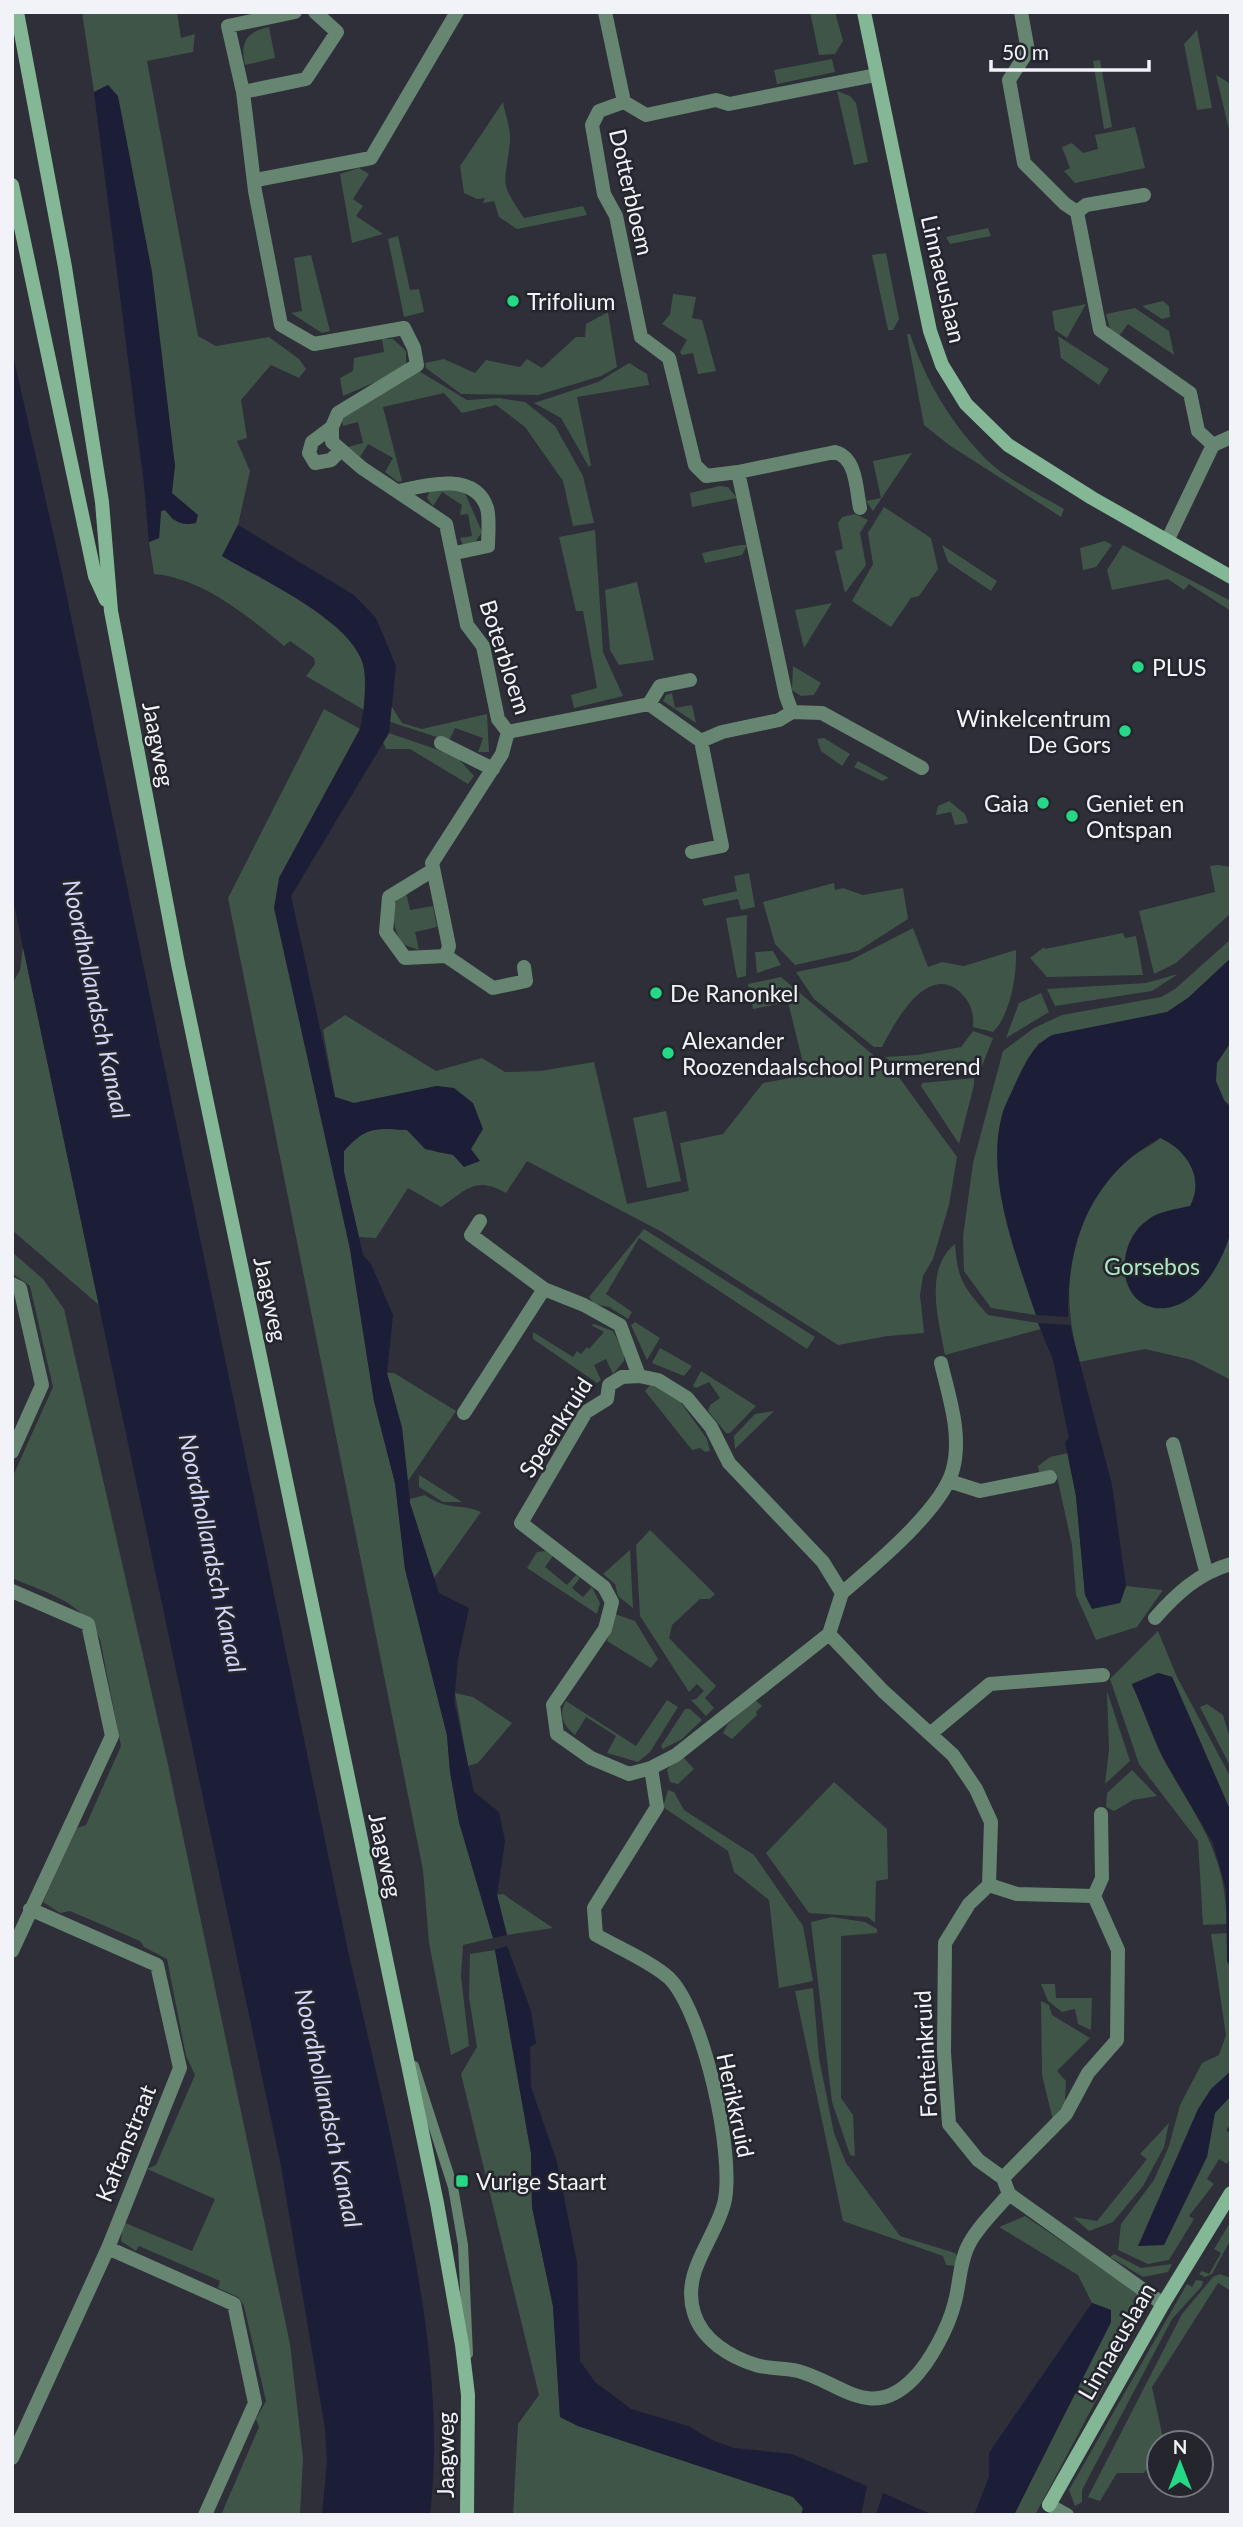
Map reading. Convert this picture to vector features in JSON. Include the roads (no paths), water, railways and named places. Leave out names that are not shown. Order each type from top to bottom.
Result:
[{"type":"main road","name":"Jaagweg","points":[[17,12],[67,280],[103,502],[111,611],[178,964],[437,2203],[468,2395],[467,2515]]},
{"type":"main road","name":"Linnaeuslaan","points":[[864,12],[930,331],[942,365],[966,404],[1008,445],[1047,471],[1231,577]]},
{"type":"main road","name":"Jaagweg","points":[[12,185],[95,576],[111,611]]},
{"type":"main road","name":"Linnaeuslaan","points":[[1048,2510],[1163,2304],[1231,2193]]},
{"type":"street","points":[[295,12],[228,26],[243,92],[257,203],[281,325],[314,344],[404,328],[414,348],[417,365],[345,407],[335,416],[332,442],[340,451],[331,460],[315,463],[309,453],[312,442],[332,427]]},
{"type":"street","points":[[243,92],[306,79],[337,32],[315,12]]},
{"type":"street","points":[[256,180],[371,158],[457,12]]},
{"type":"street","points":[[1021,12],[1028,51],[1009,80],[1024,163],[1065,204],[1077,212],[1100,330],[1190,393],[1199,431],[1213,445]]},
{"type":"street","points":[[607,13],[624,102]]},
{"type":"street","name":"Dotterbloem","points":[[860,508],[851,463],[844,455],[835,452],[706,476],[695,465],[669,358],[641,337],[616,216],[604,194],[592,125],[599,111],[624,102],[646,115],[716,100],[729,104],[876,75]]},
{"type":"street","points":[[1077,212],[1086,205],[1144,195]]},
{"type":"street","points":[[1168,539],[1213,445],[1231,437]]},
{"type":"street","name":"Boterbloem","points":[[340,451],[446,524],[455,554],[467,625],[484,646],[498,719],[508,732]]},
{"type":"street","points":[[738,472],[786,696],[792,712]]},
{"type":"street","points":[[399,491],[442,481],[471,488],[486,506],[488,546],[455,554]]},
{"type":"street","name":"Boterbloem","points":[[508,732],[649,704],[660,686],[690,680]]},
{"type":"street","points":[[649,704],[701,741],[722,846],[692,852]]},
{"type":"street","points":[[701,741],[722,732],[779,720],[792,712],[822,713],[922,768]]},
{"type":"street","name":"Boterbloem","points":[[433,870],[432,863],[493,769],[508,732]]},
{"type":"street","points":[[441,743],[493,769]]},
{"type":"street","points":[[446,956],[449,946],[433,870],[389,897],[386,932],[405,958],[446,956],[493,988],[526,981],[524,967]]},
{"type":"street","points":[[480,1221],[471,1235],[544,1289],[584,1305],[620,1325],[639,1376],[658,1380],[687,1398],[711,1427],[729,1463],[823,1562],[842,1593]]},
{"type":"street","points":[[12,1284],[20,1288],[42,1385],[12,1452]]},
{"type":"street","points":[[464,1413],[544,1289]]},
{"type":"street","points":[[651,1768],[676,1755],[829,1634],[842,1593],[906,1538],[949,1481],[954,1468],[955,1422],[941,1363]]},
{"type":"street","name":"Speenkruid","points":[[639,1376],[622,1377],[609,1385],[607,1399],[586,1412],[521,1523],[604,1587],[612,1602],[605,1629],[553,1705],[557,1734],[591,1758],[629,1774],[651,1768]]},
{"type":"street","points":[[1173,1444],[1206,1571]]},
{"type":"street","points":[[949,1481],[980,1491],[1050,1477]]},
{"type":"street","points":[[1155,1618],[1171,1599],[1206,1571],[1231,1564]]},
{"type":"street","points":[[12,1591],[88,1624],[113,1736],[12,1951]]},
{"type":"street","points":[[829,1634],[953,1755],[976,1789],[991,1822],[989,1885],[1017,1894],[1094,1896]]},
{"type":"street","points":[[930,1734],[990,1684],[1103,1675]]},
{"type":"street","name":"Herikkruid","points":[[651,1768],[657,1807],[594,1908],[596,1934],[668,1977],[689,2005],[710,2072],[727,2176],[724,2205],[696,2264],[690,2290],[699,2327],[717,2346],[756,2365],[800,2371],[860,2399],[887,2397],[913,2379],[934,2347],[954,2308],[970,2242],[1009,2194]]},
{"type":"street","points":[[1101,1814],[1102,1878],[1094,1896],[1118,1950],[1117,2040],[1088,2073],[1066,2114],[1003,2178],[1009,2194],[1163,2304]]},
{"type":"street","name":"Fonteinkruid","points":[[989,1885],[969,1905],[945,1942],[943,2052],[949,2124],[978,2160],[1003,2178]]},
{"type":"street","name":"Kaftanstraat","points":[[12,2458],[108,2248],[180,2068],[157,1965],[30,1909]]},
{"type":"street","points":[[108,2248],[234,2304],[255,2403],[205,2515]]},
{"type":"street","points":[[1048,2510],[1067,2515]]},
{"type":"water","points":[[108,85],[118,96],[152,272],[175,466],[172,493],[198,515],[196,523],[186,524],[175,520],[165,510],[161,511],[159,538],[149,542],[94,92]]},
{"type":"water","name":"Noordhollandsch Kanaal","points":[[12,351],[59,559],[348,1951],[411,2236],[431,2375],[434,2445],[430,2515],[322,2515],[327,2462],[325,2429],[281,2166],[12,895]]},
{"type":"water","points":[[238,525],[354,595],[376,618],[396,666],[389,733],[291,896],[335,1097],[354,1103],[437,1086],[454,1088],[473,1103],[483,1129],[471,1149],[480,1161],[464,1167],[453,1155],[425,1149],[407,1130],[372,1130],[359,1137],[344,1151],[344,1172],[363,1255],[371,1264],[393,1315],[387,1373],[402,1428],[410,1503],[439,1593],[469,1608],[458,1659],[454,1701],[474,1792],[499,1812],[505,1841],[497,1895],[507,1935],[493,1938],[459,1822],[447,1735],[405,1569],[395,1483],[374,1401],[350,1249],[274,908],[279,878],[360,729],[365,696],[363,664],[355,648],[323,617],[222,556]]},
{"type":"water","points":[[1231,958],[1231,1042],[1217,1063],[1216,1081],[1224,1100],[1231,1107],[1232,1222],[1230,1235],[1219,1261],[1197,1292],[1177,1305],[1164,1308],[1142,1303],[1128,1286],[1125,1259],[1136,1231],[1153,1216],[1190,1206],[1194,1196],[1191,1166],[1178,1150],[1160,1138],[1136,1153],[1116,1171],[1100,1191],[1088,1213],[1072,1262],[1068,1317],[1036,1315],[1005,1216],[997,1165],[1002,1115],[1027,1061],[1035,1049],[1052,1035],[1167,1012],[1188,998]]},
{"type":"water","points":[[1038,1323],[1070,1325],[1112,1485],[1126,1586],[1120,1603],[1092,1609],[1085,1595],[1076,1496],[1065,1442],[1069,1438],[1053,1360]]},
{"type":"water","points":[[1158,1673],[1172,1677],[1231,1812],[1231,1968],[1227,1961],[1226,1889],[1213,1843],[1162,1756],[1132,1684]]},
{"type":"water","points":[[507,1946],[531,2011],[536,2043],[530,2047],[531,2087],[557,2162],[577,2262],[580,2361],[595,2382],[631,2409],[688,2426],[712,2440],[734,2448],[792,2454],[867,2486],[861,2515],[801,2515],[803,2508],[793,2497],[578,2426],[560,2417],[553,2306],[532,2207],[531,2153],[495,1950]]},
{"type":"water","points":[[1231,2071],[1231,2096],[1215,2113],[1207,2157],[1164,2245],[1138,2246],[1198,2109],[1211,2089]]},
{"type":"water","points":[[1092,2303],[1111,2310],[1111,2322],[1014,2515],[974,2515],[989,2477],[989,2453]]},
{"type":"water","points":[[883,2493],[933,2515],[876,2515]]},
{"type":"place","name":"Trifolium","points":[[513,301]]},
{"type":"place","name":"PLUS","points":[[1138,667]]},
{"type":"place","name":"Winkelcentrum De Gors","points":[[1125,731]]},
{"type":"place","name":"Gaia","points":[[1043,803]]},
{"type":"place","name":"Geniet en Ontspan","points":[[1072,816]]},
{"type":"place","name":"De Ranonkel","points":[[656,993]]},
{"type":"place","name":"Alexander Roozendaalschool Purmerend","points":[[668,1053]]},
{"type":"place","name":"Vurige Staart","points":[[462,2181]]},
{"type":"park label","name":"Gorsebos","points":[[1152,1266]]}]
